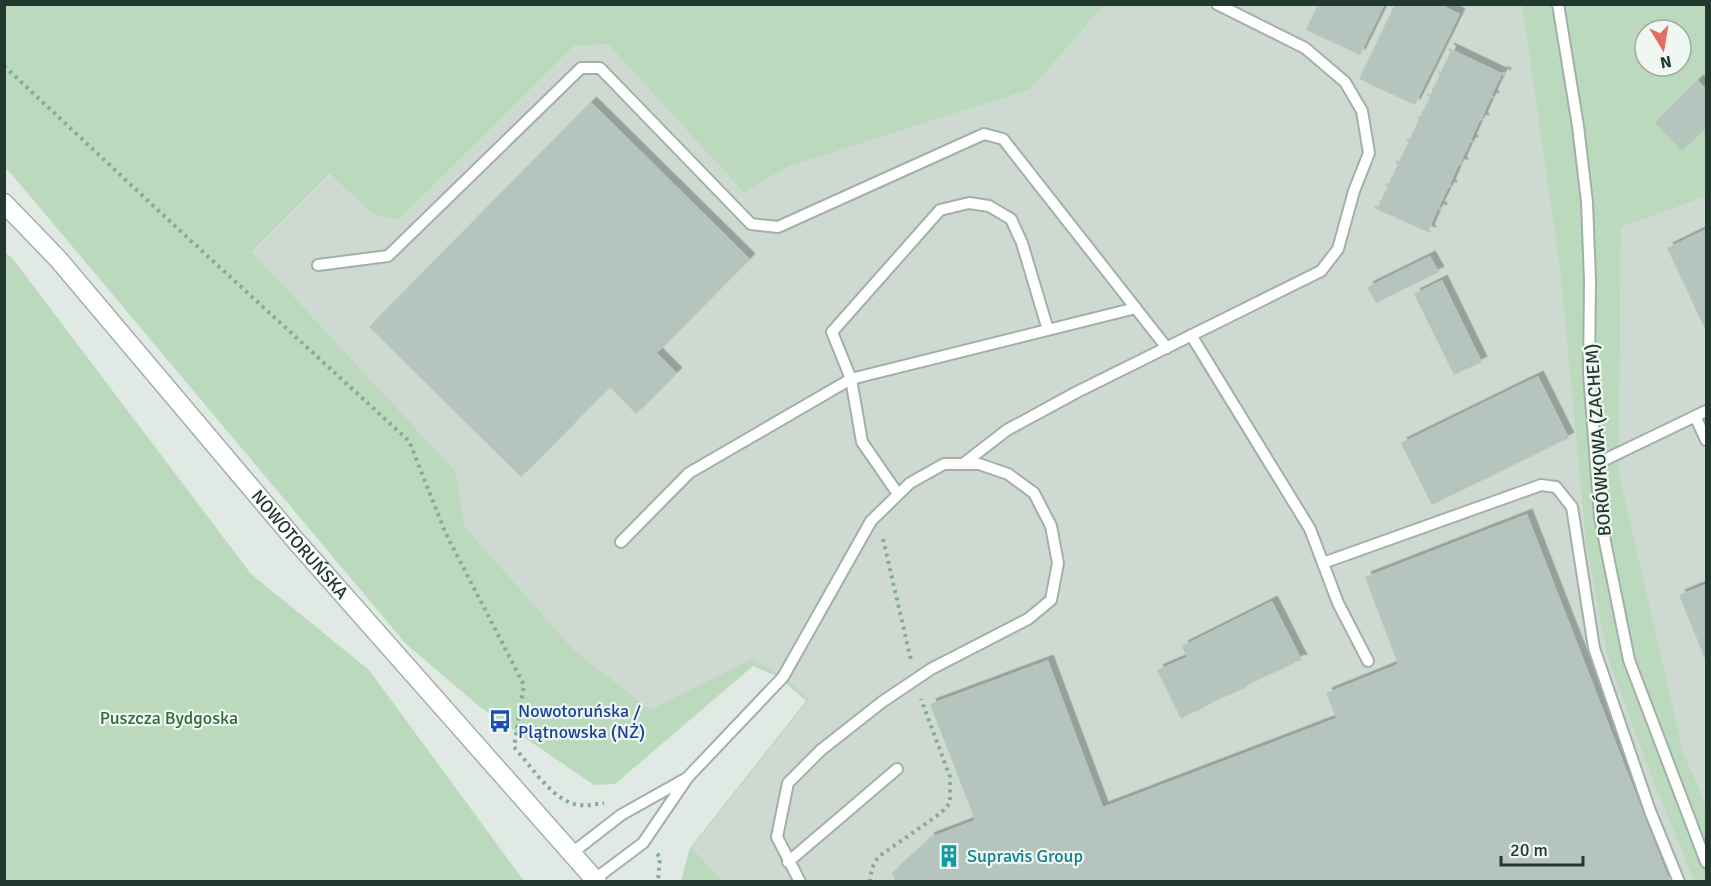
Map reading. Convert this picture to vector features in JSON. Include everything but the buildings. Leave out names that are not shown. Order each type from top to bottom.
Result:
[{"type":"main road","name":"NOWOTORUŃSKA","points":[[4,203],[58,259],[296,541],[596,880]]},
{"type":"lane","points":[[963,464],[1007,429],[1321,271],[1338,249],[1354,191],[1369,153],[1362,111],[1345,82],[1305,48],[1217,4]]},
{"type":"lane","name":"BORÓWKOWA (ZACHEM)","points":[[1558,4],[1578,126],[1587,202],[1590,281],[1589,373],[1600,517],[1629,660],[1707,862]]},
{"type":"lane","points":[[318,265],[388,256],[581,68],[600,68],[751,224],[778,227],[984,134],[1003,139],[1167,348]]},
{"type":"lane","points":[[898,494],[861,442],[851,379],[832,332],[940,210],[969,203],[989,206],[1011,219],[1022,243],[1048,330]]},
{"type":"lane","points":[[621,542],[689,473],[851,379],[1136,308]]},
{"type":"lane","points":[[1191,335],[1310,530],[1338,603],[1368,661]]},
{"type":"lane","points":[[1596,464],[1707,411]]},
{"type":"lane","points":[[1695,416],[1707,440]]},
{"type":"lane","points":[[596,880],[643,843],[688,777],[783,677],[877,514],[910,483],[944,464],[979,464],[1008,474],[1034,494],[1051,526],[1058,563],[1051,600],[1028,619],[931,669],[882,702],[821,750],[788,783],[777,837],[800,882]]},
{"type":"lane","points":[[1323,563],[1541,484],[1556,487],[1572,507],[1594,648],[1650,811],[1679,882]]},
{"type":"lane","points":[[788,862],[897,769]]},
{"type":"lane","points":[[572,853],[621,815],[688,777]]},
{"type":"path","points":[[4,66],[409,441],[446,534],[524,686],[514,747]]},
{"type":"path","points":[[870,882],[872,868],[878,857],[941,813],[950,803],[950,777],[922,702],[877,514]]},
{"type":"shaded area","points":[[1104,5],[1522,5],[1560,270],[1586,544],[1607,656],[1650,773],[1694,881],[723,881],[692,848],[810,699],[752,659],[650,711],[574,650],[465,527],[454,471],[252,253],[331,174],[373,214],[399,220],[574,46],[608,44],[744,193],[787,167],[1031,89]]},
{"type":"shaded area","points":[[1706,5],[1706,805],[1683,751],[1619,473],[1621,227],[1598,32],[1633,23],[1633,78],[1693,78],[1693,18],[1654,18]]},
{"type":"green space","points":[[4,5],[1104,5],[1031,89],[787,167],[744,193],[608,44],[574,46],[399,220],[373,214],[330,174],[252,252],[455,471],[465,527],[574,650],[650,710],[752,659],[783,677],[810,699],[692,848],[723,881],[681,881],[690,848],[806,701],[779,677],[753,666],[615,784],[594,785],[480,707],[406,644],[5,168]]},
{"type":"green space","points":[[1522,5],[1706,5],[1706,196],[1621,227],[1619,473],[1683,751],[1706,805],[1706,881],[1694,881],[1650,773],[1607,656],[1586,544],[1560,270]]},
{"type":"green space","name":"Puszcza Bydgoska","points":[[4,251],[13,259],[251,574],[369,670],[524,881],[5,881]]},
{"type":"place","name":"Nowotoruńska / Plątnowska (NŻ)","points":[[500,721]]},
{"type":"place","name":"Supravis Group","points":[[949,856]]}]
